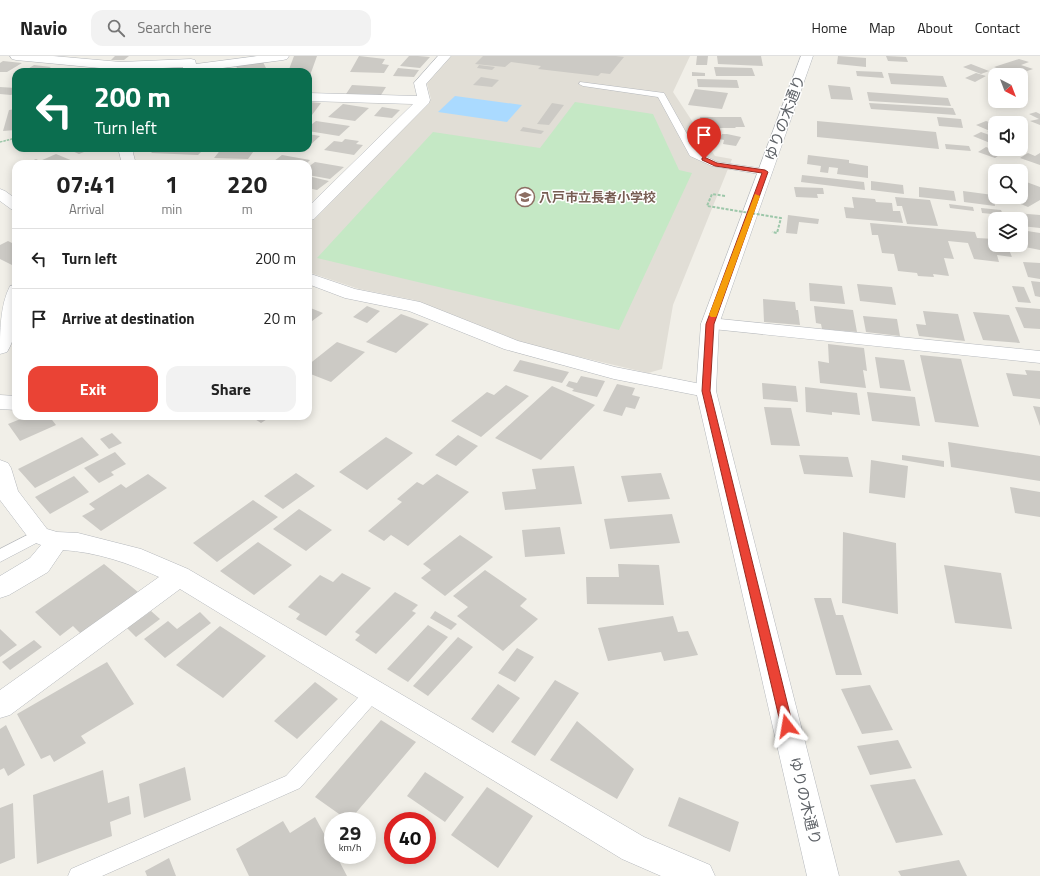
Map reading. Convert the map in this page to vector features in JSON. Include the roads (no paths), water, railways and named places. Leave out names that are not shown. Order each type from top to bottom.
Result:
[{"type":"street","points":[[16,56],[121,66],[190,65],[283,56]]},
{"type":"street","points":[[424,100],[420,83],[445,56]]},
{"type":"street","name":"ゆりの木通り","points":[[807,56],[710,324],[706,391],[823,876]]},
{"type":"street","points":[[312,97],[424,100]]},
{"type":"street","points":[[312,212],[424,100]]},
{"type":"street","points":[[0,194],[12,203]]},
{"type":"street","points":[[0,284],[12,278]]},
{"type":"street","points":[[312,279],[351,294],[414,306],[511,345],[614,373],[706,391]]},
{"type":"street","points":[[0,348],[12,304]]},
{"type":"street","points":[[710,324],[1040,357]]},
{"type":"street","points":[[0,402],[12,403]]},
{"type":"street","points":[[0,468],[7,493],[48,538],[78,542],[142,558],[179,576],[633,848],[699,876]]},
{"type":"street","points":[[0,588],[39,565],[48,538]]},
{"type":"street","points":[[0,706],[179,576]]},
{"type":"lane","points":[[583,84],[661,95],[693,154],[715,164],[765,172]]},
{"type":"lane","points":[[0,556],[48,538]]},
{"type":"lane","points":[[78,876],[294,782],[373,693]]},
{"type":"water","points":[[455,96],[522,105],[507,122],[438,112]]},
{"type":"place","name":"八戸市立長者小学校","points":[[525,197]]}]
